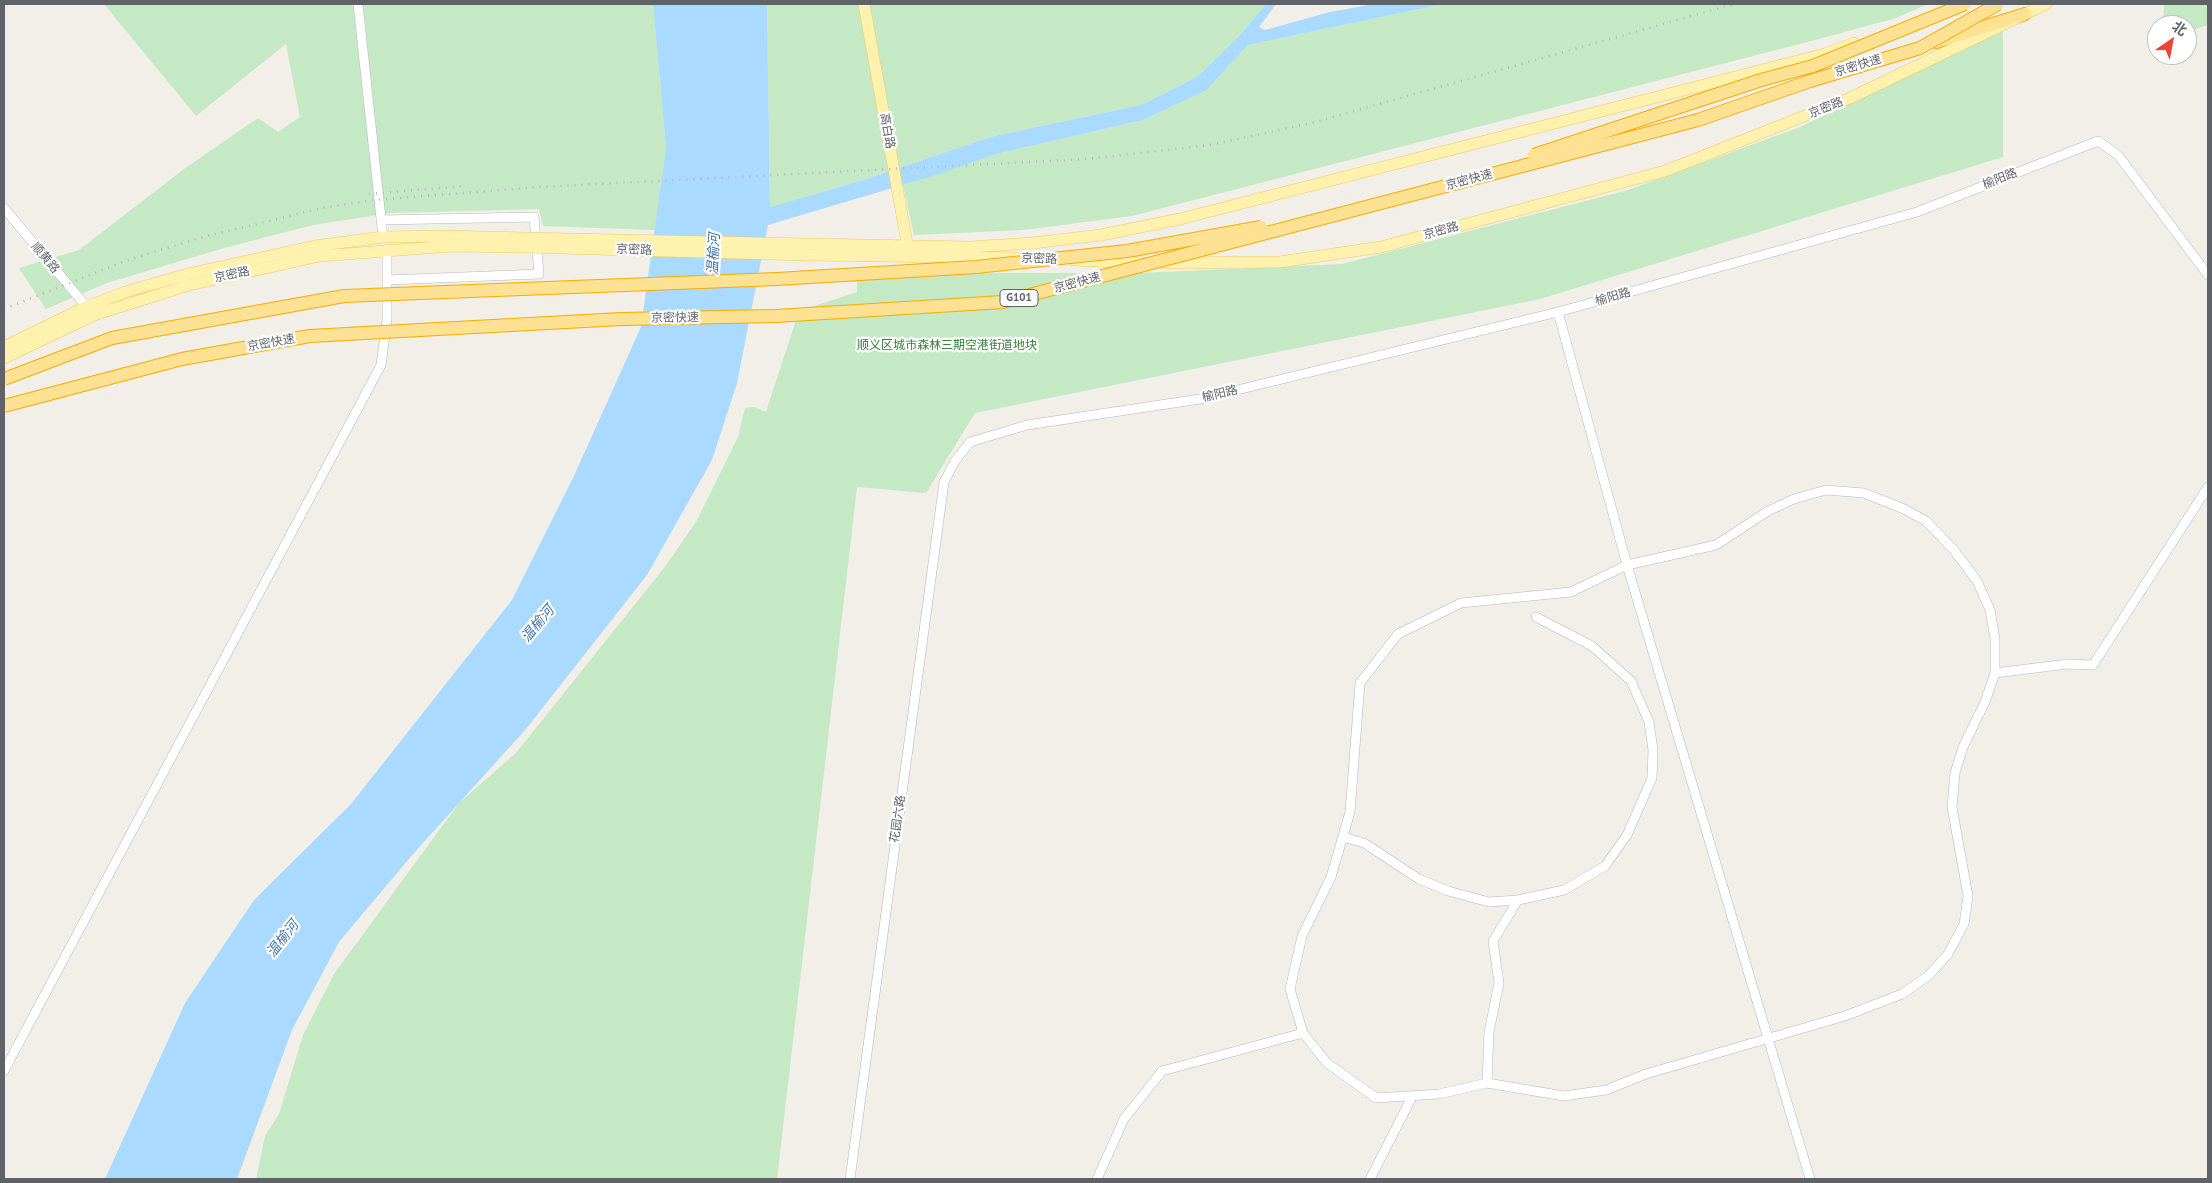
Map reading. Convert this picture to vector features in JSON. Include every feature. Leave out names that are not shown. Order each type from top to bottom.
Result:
[{"type":"highway","points":[[1936,16],[1949,4]]},
{"type":"highway","name":"京密快速","points":[[4,379],[112,338],[344,296],[758,280],[976,267],[1127,251],[1267,226],[1450,182],[1761,80],[1813,66],[1965,4]]},
{"type":"highway","name":"京密快速","points":[[4,406],[182,359],[310,336],[621,320],[776,316],[1003,302],[1698,120],[1810,81],[1920,48],[1998,4]]},
{"type":"highway","points":[[1920,48],[2025,14]]},
{"type":"main road","name":"高白路","points":[[864,4],[909,253]]},
{"type":"main road","name":"京密路","points":[[909,253],[1033,243],[1101,235],[1180,219],[1825,54],[1949,4]]},
{"type":"main road","name":"京密路","points":[[4,358],[125,292],[188,274],[315,246],[383,237],[444,236],[525,242],[909,253],[1110,262],[1280,262],[1381,247],[1665,171],[1850,98],[2046,4]]},
{"type":"main road","name":"京密路","points":[[4,347],[90,311],[199,283],[320,256],[387,249],[525,242]]},
{"type":"street","points":[[358,4],[383,237]]},
{"type":"street","name":"榆阳路","points":[[955,461],[970,442],[1027,425],[1200,399],[1558,312],[1917,212],[2098,141],[2118,155],[2208,275]]},
{"type":"street","name":"顺黄路","points":[[4,208],[90,311]]},
{"type":"street","points":[[382,220],[534,217],[539,274],[387,280]]},
{"type":"street","points":[[4,1071],[381,365],[387,320],[387,249]]},
{"type":"street","points":[[1558,312],[1627,565],[1810,1179]]},
{"type":"street","name":"花园六路","points":[[850,1179],[944,482],[955,461]]},
{"type":"street","points":[[1995,672],[2068,664],[2093,665],[2208,488]]},
{"type":"street","points":[[1826,490],[1864,493],[1904,509],[1926,521],[1954,550],[1977,581],[1990,610],[1995,640],[1995,672],[1985,702],[1963,747],[1955,773],[1952,807],[1968,896],[1964,924],[1948,954],[1928,976],[1902,994],[1845,1016],[1646,1074],[1606,1090],[1564,1096],[1488,1083],[1439,1094],[1376,1098],[1327,1063],[1303,1033],[1290,988],[1302,936],[1331,877],[1350,812],[1360,683],[1398,634],[1462,604],[1571,592],[1627,565],[1716,545],[1768,512],[1794,499],[1826,490]]},
{"type":"street","points":[[1343,837],[1364,843],[1419,879],[1448,892],[1489,902],[1518,900],[1564,890],[1605,866],[1627,835],[1652,778],[1653,750],[1648,722],[1631,681],[1592,646],[1536,617]]},
{"type":"street","points":[[1488,1083],[1489,1032],[1499,983],[1493,941],[1518,900]]},
{"type":"street","points":[[1097,1179],[1124,1119],[1162,1071],[1303,1033]]},
{"type":"street","points":[[1370,1179],[1412,1097]]},
{"type":"green space","points":[[104,4],[653,4],[666,148],[655,230],[543,226],[539,209],[390,213],[313,225],[224,248],[107,283],[46,309],[19,268],[79,250],[184,169],[258,118],[278,132],[300,117],[286,44],[196,116]]},
{"type":"green space","points":[[767,4],[1266,4],[1240,35],[1197,77],[1141,105],[994,136],[860,181],[770,207]]},
{"type":"green space","points":[[1443,4],[1928,4],[1896,18],[1815,40],[1132,216],[1023,230],[914,235],[903,185],[996,154],[1143,120],[1207,90],[1248,45]]},
{"type":"green space","points":[[2164,4],[2208,4],[2208,25],[2197,29],[2197,15],[2163,15]]},
{"type":"green space","name":"顺义区城市森林三期空港街道地块","points":[[2003,30],[2003,157],[1540,299],[975,413],[926,493],[857,487],[777,1179],[256,1179],[265,1136],[279,1114],[303,1035],[334,974],[459,803],[516,753],[664,568],[696,522],[738,437],[745,408],[754,407],[766,412],[799,311],[857,292],[857,277],[973,273],[1139,273],[1342,264],[1628,190],[1800,127]]},
{"type":"water","name":"温榆河","points":[[653,4],[767,4],[770,207],[860,181],[994,136],[1141,105],[1197,77],[1240,35],[1266,4],[1276,4],[1259,27],[1265,30],[1330,12],[1374,4],[1443,4],[1248,45],[1207,90],[1143,120],[996,154],[936,175],[768,225],[737,383],[712,460],[647,575],[526,729],[413,854],[339,942],[292,1030],[237,1179],[105,1179],[185,1003],[254,900],[351,804],[512,600],[573,478],[641,327],[666,148]]},
{"type":"railway","points":[[4,309],[125,261],[199,238],[322,208],[374,200],[540,187],[1087,159],[1210,145],[1312,123],[1734,4]]},
{"type":"railway","points":[[369,194],[463,186]]}]
